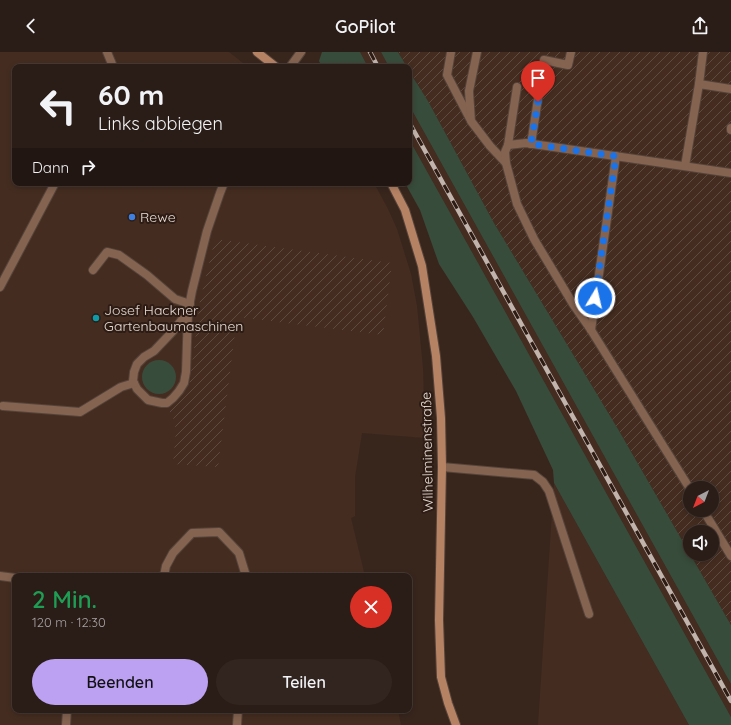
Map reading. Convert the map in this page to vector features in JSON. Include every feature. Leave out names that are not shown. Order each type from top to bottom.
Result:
[{"type":"street","points":[[107,52],[112,64]]},
{"type":"street","points":[[257,52],[272,64]]},
{"type":"street","points":[[292,64],[302,52]]},
{"type":"street","points":[[451,52],[447,75],[471,122],[506,163]]},
{"type":"street","points":[[471,122],[469,91],[477,52]]},
{"type":"street","points":[[531,144],[544,60],[568,65],[571,52]]},
{"type":"street","points":[[685,166],[703,52]]},
{"type":"street","points":[[699,84],[731,89]]},
{"type":"street","points":[[517,87],[508,145],[505,152],[506,163],[517,204],[534,239],[573,304],[591,330],[685,481]]},
{"type":"street","points":[[508,145],[526,143],[731,173]]},
{"type":"street","points":[[591,330],[616,156]]},
{"type":"street","points":[[0,287],[53,186]]},
{"type":"street","points":[[189,308],[173,331],[154,351],[144,357],[137,364],[133,381],[136,389],[148,400],[162,403],[167,402],[173,398],[184,383],[186,372],[189,308],[192,290],[207,231],[223,186]]},
{"type":"street","name":"Wilhelminenstraße","points":[[393,186],[405,210],[422,266],[436,356],[441,418],[442,468],[439,612],[441,677],[456,725]]},
{"type":"street","points":[[93,270],[107,252],[119,255],[147,275],[175,299],[189,308]]},
{"type":"street","points":[[3,406],[80,412],[121,387],[134,383]]},
{"type":"street","points":[[442,468],[534,475],[543,482],[549,491],[589,614]]},
{"type":"street","points":[[707,517],[731,556]]},
{"type":"street","points":[[165,573],[166,566],[173,552],[192,533],[219,532],[239,554],[245,573]]},
{"type":"street","points":[[0,576],[12,578]]},
{"type":"street","points":[[66,725],[67,713]]},
{"type":"street","points":[[237,725],[238,713]]},
{"type":"shaded area","points":[[0,52],[229,52],[244,64],[12,64],[12,186],[376,186],[397,229],[411,274],[417,306],[423,368],[425,438],[362,433],[355,477],[355,516],[351,518],[364,573],[12,573],[12,713],[399,713],[401,725],[0,725]]},
{"type":"shaded area","points":[[360,52],[381,52],[387,64],[366,64]]},
{"type":"shaded area","points":[[398,52],[731,52],[731,625],[694,561],[719,561],[719,525],[683,525],[683,542],[618,429],[494,223],[428,101],[412,76],[412,64],[405,64]]},
{"type":"shaded area","points":[[412,110],[731,684],[731,717],[412,144]]},
{"type":"shaded area","points":[[215,239],[392,263],[383,335],[237,317],[218,467],[173,464],[176,430],[173,417],[167,408],[181,400],[189,388],[200,301]]},
{"type":"shaded area","points":[[554,483],[689,725],[538,725]]},
{"type":"green space","points":[[322,52],[360,52],[366,64],[320,64],[319,61]]},
{"type":"green space","points":[[381,52],[398,52],[405,64],[387,64]]},
{"type":"green space","points":[[412,76],[428,101],[494,223],[618,429],[683,542],[683,561],[694,561],[731,625],[731,684],[412,110]]},
{"type":"green space","points":[[412,144],[731,717],[731,725],[689,725],[554,483],[553,470],[516,391],[473,317],[439,264],[420,210],[407,186],[412,186]]},
{"type":"green space","points":[[156,360],[162,360],[166,361],[173,367],[176,377],[175,384],[169,391],[162,394],[156,394],[152,393],[145,387],[142,380],[142,374],[143,370],[149,363]]},
{"type":"railway","points":[[370,52],[376,64]]},
{"type":"railway","points":[[412,127],[731,701]]},
{"type":"place","name":"Rewe","points":[[132,217]]},
{"type":"place","name":"Josef Hackner Gartenbaumaschinen","points":[[96,318]]},
{"type":"route","points":[[538,102],[531,144],[616,156],[595,298]]}]
